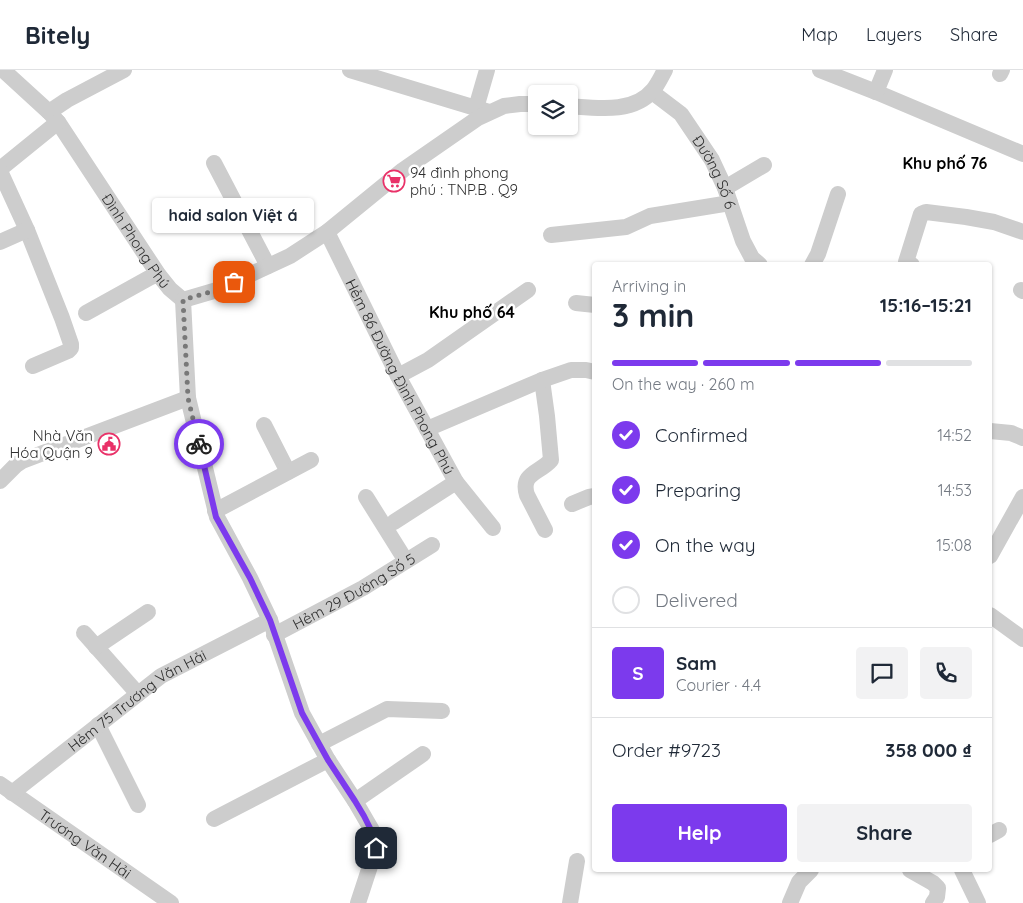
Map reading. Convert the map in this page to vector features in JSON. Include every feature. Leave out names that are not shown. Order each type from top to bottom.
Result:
[{"type":"street","name":"Đình Phong Phú","points":[[3,70],[53,117],[158,274],[170,290],[183,300],[217,290],[290,256],[327,232],[403,170],[478,118],[483,110],[528,104]]},
{"type":"street","points":[[33,366],[68,351],[71,344],[27,230],[0,170],[53,117],[67,100],[124,70]]},
{"type":"street","points":[[352,70],[483,110],[487,70]]},
{"type":"street","points":[[578,106],[623,107],[637,103],[652,92],[665,70]]},
{"type":"street","points":[[820,70],[1023,154]]},
{"type":"street","points":[[876,92],[885,70]]},
{"type":"street","name":"Đường Số 6","points":[[652,92],[681,114],[712,160],[743,241],[752,258],[757,262]]},
{"type":"street","points":[[214,163],[268,266]]},
{"type":"street","points":[[551,235],[626,227],[650,216],[727,196],[764,165]]},
{"type":"street","points":[[814,262],[838,194]]},
{"type":"street","points":[[906,262],[923,212],[966,216],[994,222],[1023,232]]},
{"type":"street","points":[[0,242],[27,230]]},
{"type":"street","name":"Hẻm 86 Đường Đình Phong Phú","points":[[327,232],[398,376],[456,482],[394,522]]},
{"type":"street","points":[[86,313],[158,274]]},
{"type":"street","points":[[398,376],[428,360],[528,290]]},
{"type":"street","points":[[183,300],[188,398],[216,517],[250,578],[272,628],[299,705],[328,760],[355,801],[376,840],[376,848],[358,903]]},
{"type":"street","points":[[576,303],[592,305]]},
{"type":"street","points":[[427,429],[542,380],[571,370],[592,371]]},
{"type":"street","points":[[542,380],[551,460],[529,476],[525,489],[545,530]]},
{"type":"street","points":[[0,481],[22,461],[188,398]]},
{"type":"street","points":[[264,425],[288,472]]},
{"type":"street","points":[[992,431],[1011,433],[1023,438]]},
{"type":"street","points":[[215,510],[310,460]]},
{"type":"street","points":[[456,482],[493,528]]},
{"type":"street","points":[[572,504],[592,496]]},
{"type":"street","points":[[992,552],[1023,497]]},
{"type":"street","points":[[366,498],[406,561]]},
{"type":"street","name":"Hẻm 29 Đường Số 5","points":[[272,628],[363,588],[432,545]]},
{"type":"street","points":[[96,647],[148,612]]},
{"type":"street","points":[[992,616],[1023,639]]},
{"type":"street","name":"Hẻm 75 Trương Văn Hải","points":[[6,788],[98,725],[160,676],[272,628]]},
{"type":"street","points":[[84,633],[138,694]]},
{"type":"street","points":[[319,744],[386,710],[442,711]]},
{"type":"street","points":[[98,725],[138,806]]},
{"type":"street","points":[[355,801],[423,754]]},
{"type":"street","points":[[214,820],[328,760]]},
{"type":"street","name":"Trương Văn Hải","points":[[6,788],[171,903]]},
{"type":"street","points":[[570,903],[577,861]]},
{"type":"street","points":[[790,903],[799,882],[809,872]]},
{"type":"street","points":[[914,872],[938,888],[938,897],[933,903]]},
{"type":"street","points":[[963,872],[978,903]]},
{"type":"way so far","points":[[199,444],[188,398],[183,300],[217,290],[234,282]]},
{"type":"place","name":"94 đình phong phú : TNP.B . Q9","points":[[394,181]]},
{"type":"place","name":"haid salon Việt á","points":[[234,282]]},
{"type":"place","name":"Nhà Văn Hóa Quận 9","points":[[109,444]]},
{"type":"district","name":"Khu phố 76","points":[[945,163]]},
{"type":"district","name":"Khu phố 64","points":[[472,312]]},
{"type":"route","points":[[199,444],[216,517],[250,578],[270,620],[302,713],[328,760],[373,832],[376,848]]}]
